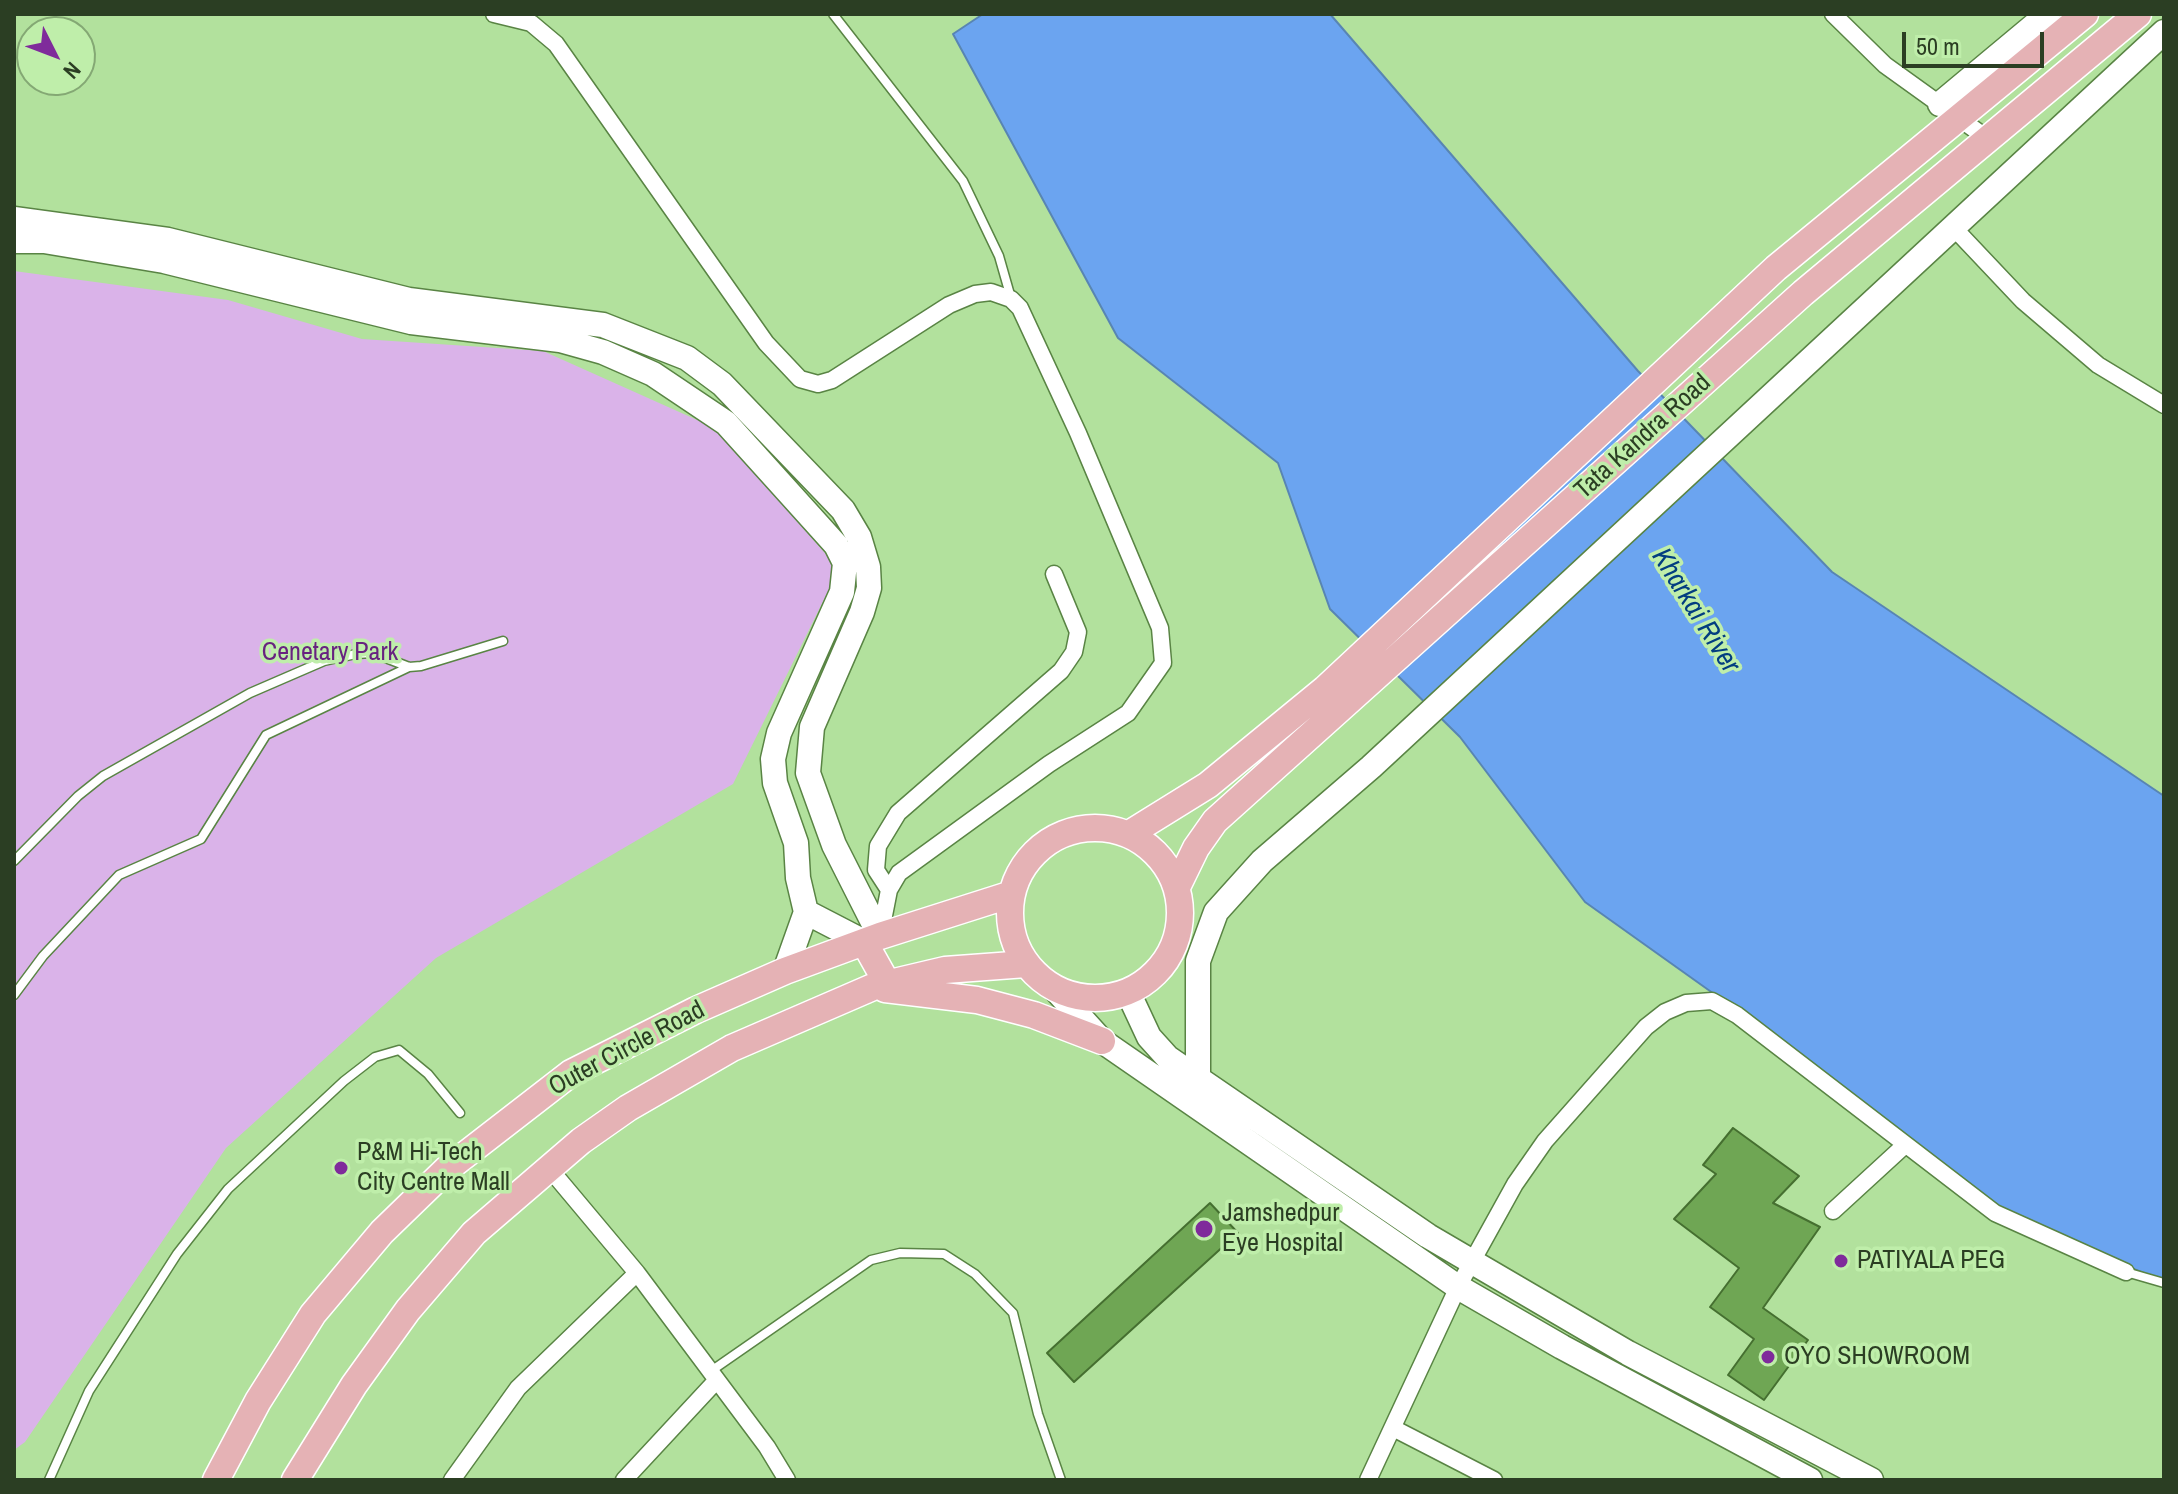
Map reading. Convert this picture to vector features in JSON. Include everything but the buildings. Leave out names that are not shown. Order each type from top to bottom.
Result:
[{"type":"main road","points":[[1129,834],[1208,785],[1325,689],[1776,268],[1948,112],[2085,14]]},
{"type":"main road","name":"Tata Kandra Road","points":[[1177,887],[1196,848],[1215,821],[1803,293],[2138,14]]},
{"type":"main road","points":[[1092,827],[1129,834],[1159,855],[1177,887],[1181,920],[1171,953],[1150,979],[1128,992],[1091,998],[1054,988],[1026,964],[1011,931],[1012,894],[1028,861],[1056,837],[1092,827]]},
{"type":"main road","name":"Outer Circle Road","points":[[216,1480],[258,1401],[313,1314],[382,1232],[447,1169],[571,1073],[696,1010],[785,971],[1012,894]]},
{"type":"main road","points":[[872,939],[880,985]]},
{"type":"main road","points":[[295,1480],[354,1385],[408,1310],[474,1233],[549,1168],[628,1108],[732,1048],[880,985],[945,970],[1026,964]]},
{"type":"main road","points":[[880,985],[977,1000],[1034,1015],[1102,1041]]},
{"type":"street","points":[[494,14],[531,23],[556,44],[766,343],[800,379],[818,384],[832,380],[949,305],[975,294],[991,292],[1011,299],[1020,308],[1078,433],[1154,614],[1163,646],[1163,663],[1128,713],[1049,764],[899,873],[889,890],[872,939]]},
{"type":"street","points":[[1833,14],[1885,65],[1988,139]]},
{"type":"street","points":[[1948,112],[2048,14]]},
{"type":"street","points":[[1198,1081],[1198,961],[1216,912],[1262,861],[1371,767],[1954,228],[2160,42]]},
{"type":"street","points":[[14,219],[168,240],[409,300],[603,325],[687,358],[722,384],[759,419],[843,510],[859,537],[868,567],[869,588],[862,612],[812,727],[808,773],[872,939]]},
{"type":"street","points":[[1954,228],[2023,301],[2098,365],[2164,405]]},
{"type":"street","points":[[14,241],[44,241],[164,261],[411,322],[560,340],[603,352],[653,374],[706,408],[744,441],[836,545],[845,563],[842,592],[779,733],[773,759],[781,801],[796,843],[798,878],[806,912],[785,971]]},
{"type":"street","points":[[889,890],[876,870],[878,846],[898,813],[1061,671],[1074,652],[1078,632],[1054,574]]},
{"type":"street","points":[[781,801],[813,791]]},
{"type":"street","points":[[806,912],[872,939]]},
{"type":"street","points":[[1054,988],[1102,1041],[1458,1287],[1562,1347],[1810,1480]]},
{"type":"street","points":[[1128,992],[1149,1037],[1198,1081],[1473,1262],[1628,1353],[1871,1480]]},
{"type":"street","points":[[1368,1480],[1488,1228],[1545,1141],[1646,1027],[1665,1012],[1686,1003],[1712,1001],[1737,1015],[1995,1213],[2126,1272]]},
{"type":"street","points":[[1833,1211],[1905,1145]]},
{"type":"street","points":[[549,1168],[637,1273],[767,1447],[787,1480]]},
{"type":"street","points":[[452,1480],[518,1388],[637,1273]]},
{"type":"street","points":[[624,1480],[713,1376]]},
{"type":"street","points":[[1393,1428],[1494,1480]]},
{"type":"lane","points":[[833,14],[963,181],[999,256],[1011,299]]},
{"type":"lane","points":[[14,995],[43,956],[119,875],[201,839],[266,735],[409,667],[503,641]]},
{"type":"lane","points":[[14,861],[78,796],[103,776],[250,693],[324,661],[356,654],[373,653],[409,667]]},
{"type":"lane","points":[[49,1480],[89,1391],[177,1254],[228,1189],[344,1081],[375,1057],[399,1050],[428,1074],[460,1113]]},
{"type":"lane","points":[[713,1376],[871,1260],[900,1253],[944,1254],[975,1274],[1013,1313],[1038,1414],[1061,1480]]},
{"type":"lane","points":[[2126,1272],[2164,1283]]},
{"type":"green space","name":"Cenetary Park","points":[[14,271],[228,300],[362,339],[543,351],[715,428],[839,569],[733,784],[436,958],[226,1148],[25,1442],[14,1450]]},
{"type":"water","name":"Kharkai River","points":[[983,14],[1330,14],[1638,371],[1832,572],[2164,796],[2164,1282],[1998,1210],[1745,1016],[1585,902],[1460,737],[1330,609],[1278,463],[1118,338],[953,34]]},
{"type":"place","name":"P&M Hi-Tech City Centre Mall","points":[[341,1168]]},
{"type":"place","name":"Jamshedpur Eye Hospital","points":[[1204,1229]]},
{"type":"place","name":"PATIYALA PEG","points":[[1841,1261]]},
{"type":"place","name":"OYO SHOWROOM","points":[[1768,1357]]}]
